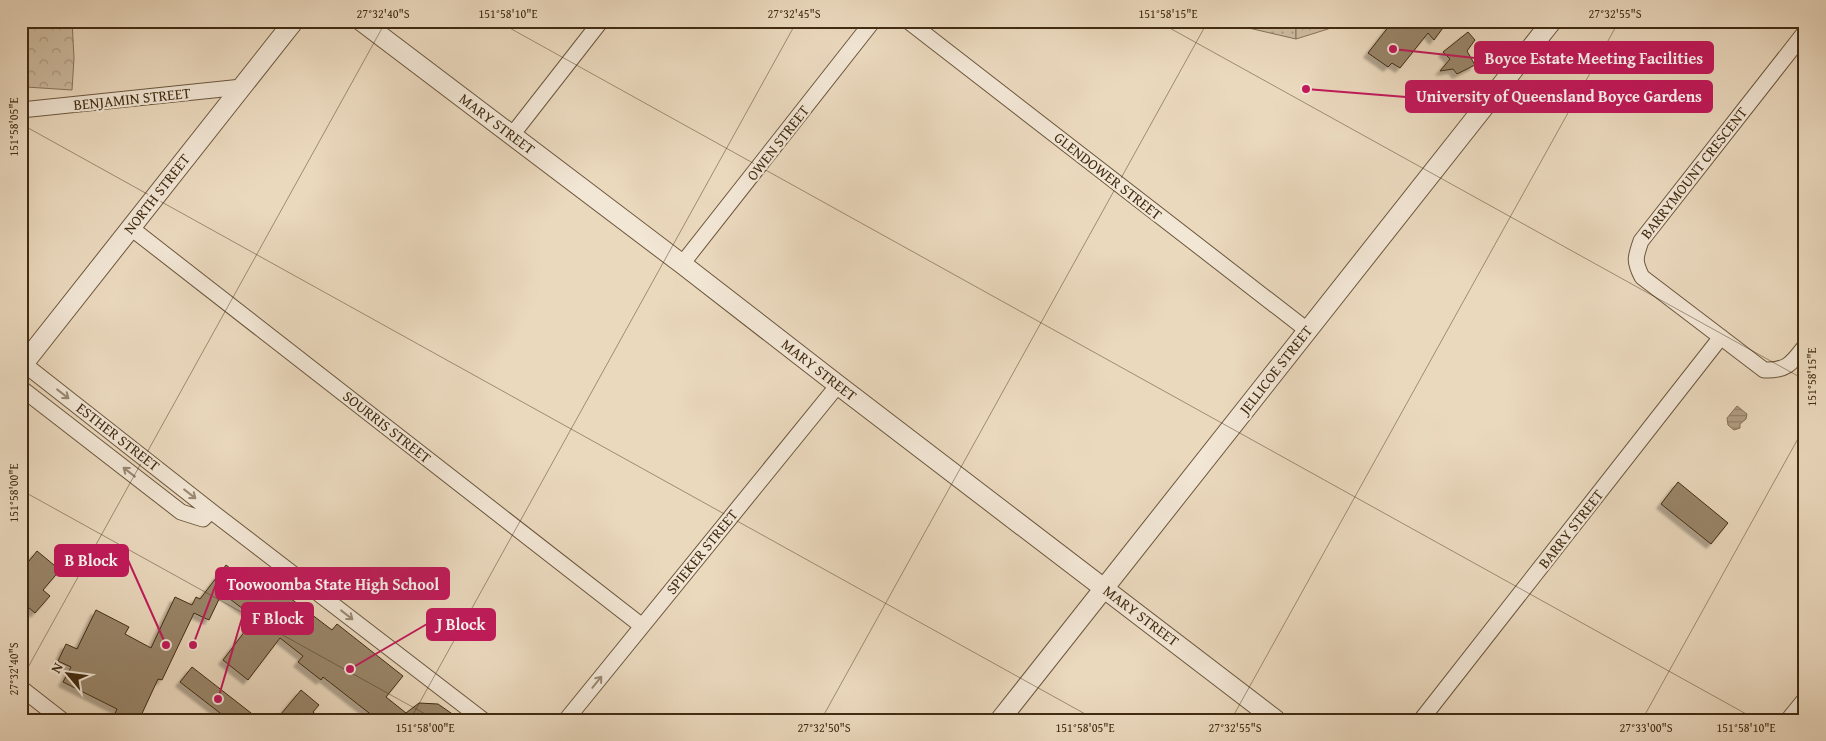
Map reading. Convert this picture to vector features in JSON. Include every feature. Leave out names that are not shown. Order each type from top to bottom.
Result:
[{"type":"street","name":"NORTH STREET","points":[[23,365],[294,21]]},
{"type":"street","name":"MARY STREET","points":[[361,21],[682,264],[1276,720]]},
{"type":"street","points":[[512,135],[601,21]]},
{"type":"street","name":"OWEN STREET","points":[[682,264],[873,21]]},
{"type":"street","name":"GLENDOWER STREET","points":[[908,21],[1307,330]]},
{"type":"street","name":"JELLICOE STREET","points":[[1000,720],[1552,21]]},
{"type":"street","name":"BARRYMOUNT CRESCENT","points":[[1805,32],[1641,241],[1635,264],[1642,277],[1764,370],[1780,369],[1790,365],[1805,346]]},
{"type":"street","name":"BENJAMIN STREET","points":[[21,110],[242,87]]},
{"type":"street","name":"SOURRIS STREET","points":[[131,228],[642,626]]},
{"type":"street","name":"BARRY STREET","points":[[1421,720],[1721,338]]},
{"type":"street","name":"ESTHER STREET","points":[[23,365],[482,720]]},
{"type":"street","name":"SPIEKER STREET","points":[[566,720],[838,384]]},
{"type":"street","name":"ESTHER STREET","points":[[21,388],[181,512],[203,519],[211,511]]},
{"type":"street","points":[[21,688],[62,720]]},
{"type":"street","points":[[1788,720],[1805,699]]},
{"type":"green space","points":[[21,21],[72,21],[74,58],[72,90],[26,87],[21,46]]},
{"type":"green space","points":[[1226,21],[1296,21],[1296,39],[1227,23]]},
{"type":"green space","points":[[1296,21],[1331,21],[1334,26],[1296,39]]},
{"type":"shaded area","points":[[1737,406],[1747,414],[1746,419],[1740,424],[1740,428],[1734,430],[1728,425],[1727,418]]},
{"type":"building","points":[[1393,21],[1448,21],[1434,40],[1428,33],[1400,68],[1392,63],[1388,67],[1368,53]]},
{"type":"building","points":[[1468,32],[1475,40],[1467,51],[1475,65],[1457,74],[1453,69],[1440,71],[1450,59],[1443,52]]},
{"type":"building","points":[[1678,482],[1728,523],[1711,544],[1661,504]]},
{"type":"building","points":[[37,551],[60,570],[43,590],[50,596],[35,613],[28,607],[21,616],[21,571]]},
{"type":"building","points":[[226,565],[244,579],[252,569],[332,630],[337,624],[403,676],[386,697],[406,713],[419,703],[438,704],[461,720],[378,720],[323,677],[321,680],[298,662],[303,656],[280,638],[248,680],[223,660],[255,618],[222,593],[209,620],[194,613],[162,680],[158,679],[139,720],[112,720],[117,709],[63,682],[71,667],[58,661],[66,644],[77,649],[96,610],[129,627],[125,634],[151,648],[175,597],[192,605],[196,597],[200,599]]},
{"type":"building","points":[[192,667],[260,720],[229,720],[180,682]]},
{"type":"building","points":[[301,690],[319,705],[313,712],[322,720],[276,720]]},
{"type":"place","name":"Boyce Estate Meeting Facilities","points":[[1393,49]]},
{"type":"place","name":"University of Queensland Boyce Gardens","points":[[1306,89]]},
{"type":"place","name":"B Block","points":[[166,645]]},
{"type":"place","name":"Toowoomba State High School","points":[[193,645]]},
{"type":"place","name":"J Block","points":[[350,669]]},
{"type":"place","name":"F Block","points":[[218,699]]}]
